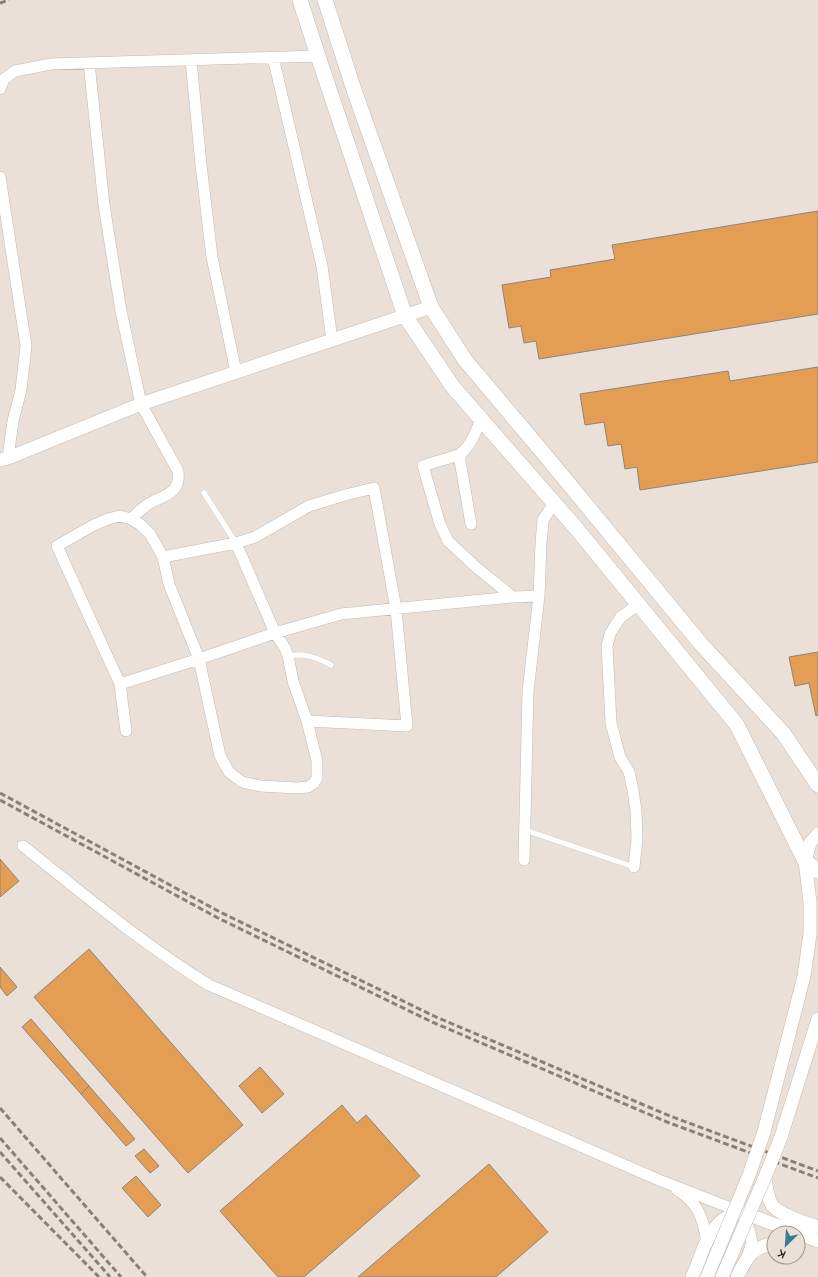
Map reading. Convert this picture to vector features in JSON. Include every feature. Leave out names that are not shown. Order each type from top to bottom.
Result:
[{"type":"main road","points":[[300,0],[405,316],[453,387],[554,503],[737,725],[805,861],[818,871]]},
{"type":"main road","points":[[325,0],[354,90],[431,307],[465,360],[701,644],[783,733],[818,785]]},
{"type":"street","points":[[0,89],[4,79],[15,70],[51,64],[318,56]]},
{"type":"street","points":[[273,57],[322,266],[332,340]]},
{"type":"street","points":[[191,60],[212,257],[236,372]]},
{"type":"street","points":[[89,63],[104,205],[121,311],[141,404],[178,471],[179,477],[178,482],[170,494],[145,507],[131,519]]},
{"type":"street","points":[[0,177],[26,346],[21,390],[4,459]]},
{"type":"street","points":[[4,459],[141,404],[431,307]]},
{"type":"street","points":[[481,419],[475,434],[459,455],[423,466],[440,524],[448,541],[477,568],[513,597]]},
{"type":"street","points":[[459,455],[470,524]]},
{"type":"street","points":[[163,557],[236,543],[255,537],[309,506],[374,488],[396,609],[407,726],[306,721]]},
{"type":"street","points":[[524,860],[528,691],[539,596],[543,520],[554,503]]},
{"type":"street","points":[[126,731],[120,684],[57,546],[108,518],[120,516],[131,519],[141,525],[150,534],[163,557],[169,584],[199,659],[220,756],[229,772],[242,782],[260,786],[297,788],[308,787],[314,783],[317,778],[317,762],[293,681],[288,656],[285,648],[275,633],[236,543]]},
{"type":"street","points":[[120,684],[275,633],[341,614],[513,597],[539,596]]},
{"type":"street","points":[[634,867],[637,839],[636,811],[629,772],[620,757],[611,723],[607,646],[610,634],[621,617],[638,604]]},
{"type":"street","points":[[707,1277],[749,1175],[764,1132],[804,976],[810,934],[810,902],[805,861],[810,843],[818,834]]},
{"type":"street","points":[[23,846],[178,966],[209,985],[659,1180],[776,1225]]},
{"type":"street","points":[[722,1277],[781,1137],[818,1020]]},
{"type":"street","points":[[765,1177],[767,1190],[773,1206],[781,1212],[818,1227]]},
{"type":"street","points":[[659,1180],[680,1192],[692,1202],[699,1212],[703,1222],[707,1242]]},
{"type":"street","points":[[692,1277],[713,1229],[724,1219],[741,1212]]},
{"type":"street","points":[[737,1277],[752,1243],[750,1232],[741,1212]]},
{"type":"street","points":[[806,1237],[818,1242]]},
{"type":"street","points":[[806,1242],[818,1242]]},
{"type":"street","points":[[745,1260],[756,1249],[766,1246]]},
{"type":"lane","points":[[204,494],[236,543]]},
{"type":"lane","points":[[288,656],[298,654],[308,655],[331,665]]},
{"type":"lane","points":[[525,830],[634,867]]},
{"type":"building","points":[[818,211],[818,314],[539,359],[536,341],[524,343],[521,326],[509,328],[502,285],[551,277],[550,270],[615,259],[612,245]]},
{"type":"building","points":[[818,367],[818,462],[640,490],[637,467],[625,469],[621,444],[608,446],[604,422],[585,425],[580,394],[728,371],[730,381]]},
{"type":"building","points":[[818,652],[818,715],[816,716],[809,683],[795,686],[789,657]]},
{"type":"building","points":[[0,859],[19,881],[0,897]]},
{"type":"building","points":[[89,949],[243,1125],[188,1173],[34,997]]},
{"type":"building","points":[[0,967],[17,987],[7,996],[0,987]]},
{"type":"building","points":[[31,1019],[89,1086],[81,1094],[22,1027]]},
{"type":"building","points":[[260,1067],[284,1094],[262,1113],[239,1086]]},
{"type":"building","points":[[89,1086],[135,1139],[126,1146],[81,1094]]},
{"type":"building","points":[[342,1105],[357,1123],[366,1115],[420,1176],[304,1277],[278,1277],[220,1211]]},
{"type":"building","points":[[144,1149],[159,1166],[150,1173],[135,1156]]},
{"type":"building","points":[[489,1164],[548,1232],[496,1277],[358,1277]]},
{"type":"building","points":[[136,1176],[161,1205],[148,1217],[122,1188]]},
{"type":"railway","points":[[0,3],[9,0]]},
{"type":"railway","points":[[0,793],[220,912],[436,1017],[670,1116],[818,1171]]},
{"type":"railway","points":[[0,800],[218,918],[432,1022],[667,1122],[818,1178]]},
{"type":"railway","points":[[0,1108],[147,1277]]},
{"type":"railway","points":[[0,1138],[121,1277]]},
{"type":"railway","points":[[0,1152],[110,1277]]},
{"type":"railway","points":[[0,1177],[99,1277]]}]
